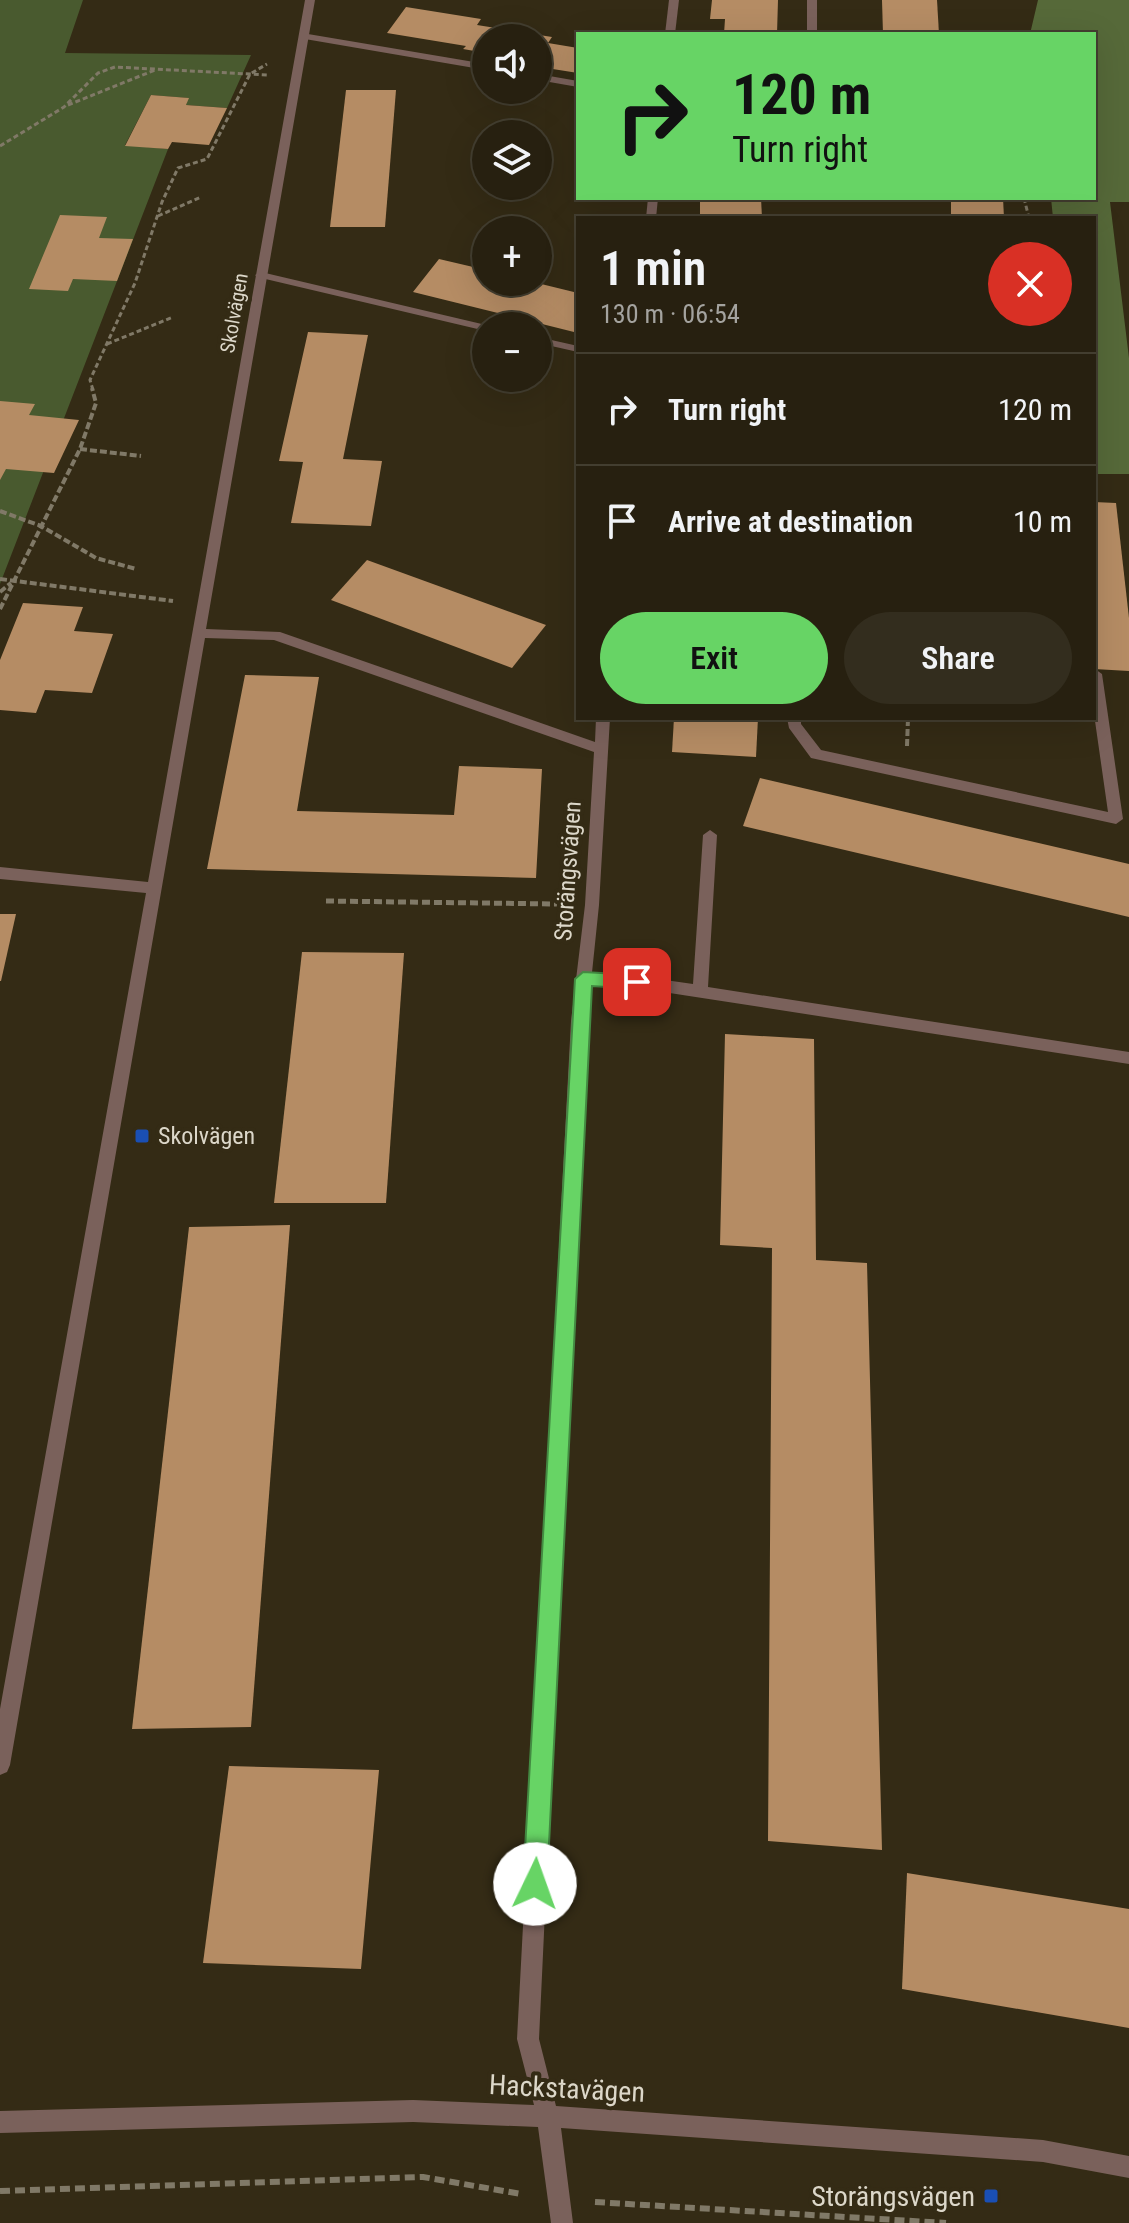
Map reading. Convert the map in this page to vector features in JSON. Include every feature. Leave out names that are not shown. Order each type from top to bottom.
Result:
[{"type":"street","name":"Skolvägen","points":[[0,1765],[3,1722],[310,0]]},
{"type":"street","points":[[670,32],[674,0]]},
{"type":"street","points":[[812,0],[812,32]]},
{"type":"street","points":[[302,36],[472,65]]},
{"type":"street","points":[[552,79],[576,84]]},
{"type":"street","points":[[261,275],[472,325]]},
{"type":"street","points":[[552,343],[576,349]]},
{"type":"street","points":[[199,633],[275,635],[600,749]]},
{"type":"street","points":[[794,720],[794,725],[816,754],[1116,819],[1096,681]]},
{"type":"street","name":"Storängsvägen","points":[[562,2223],[548,2116],[528,2039],[583,979],[592,905],[603,720]]},
{"type":"street","points":[[700,991],[710,835]]},
{"type":"street","points":[[0,873],[154,888]]},
{"type":"street","points":[[583,979],[637,982],[700,991],[1129,1058]]},
{"type":"street","name":"Hackstavägen","points":[[0,2122],[413,2111],[548,2116],[1043,2151],[1129,2167]]},
{"type":"path","points":[[64,107],[98,73],[115,67],[296,74]]},
{"type":"path","points":[[0,146],[64,107],[157,69]]},
{"type":"path","points":[[0,609],[80,449],[96,403],[90,380],[135,283],[157,217],[178,168],[207,159],[250,74]]},
{"type":"path","points":[[157,217],[201,197]]},
{"type":"path","points":[[106,344],[173,317]]},
{"type":"path","points":[[80,449],[141,456]]},
{"type":"path","points":[[0,511],[41,526],[96,558],[136,569]]},
{"type":"path","points":[[0,579],[204,606]]},
{"type":"path","points":[[0,592],[12,582]]},
{"type":"path","points":[[326,901],[592,905]]},
{"type":"path","points":[[0,2191],[423,2177],[559,2200],[946,2223]]},
{"type":"green space","points":[[0,0],[83,0],[65,53],[251,55],[227,108],[186,105],[188,98],[151,95],[125,145],[168,149],[0,584]]},
{"type":"green space","points":[[1038,0],[1129,0],[1129,202],[1110,202],[1129,358],[1129,474],[1096,474],[1096,216],[1053,216],[1051,200],[1096,200],[1096,32],[1030,32]]},
{"type":"building","points":[[712,0],[778,0],[777,32],[724,32],[725,19],[710,19]]},
{"type":"building","points":[[882,0],[937,0],[939,32],[883,32]]},
{"type":"building","points":[[406,7],[481,19],[478,24],[472,24],[472,51],[463,49],[466,46],[387,33]]},
{"type":"building","points":[[552,44],[576,48],[576,73],[552,69]]},
{"type":"building","points":[[346,90],[396,90],[385,227],[330,227]]},
{"type":"building","points":[[151,95],[189,98],[186,105],[227,108],[209,145],[172,142],[168,149],[125,146]]},
{"type":"building","points":[[700,200],[761,200],[762,216],[700,216]]},
{"type":"building","points":[[951,200],[1003,200],[1004,216],[951,216]]},
{"type":"building","points":[[60,215],[107,217],[99,238],[133,239],[117,281],[73,279],[68,291],[29,289]]},
{"type":"building","points":[[439,259],[472,267],[472,296],[552,296],[552,287],[576,293],[576,333],[552,327],[552,312],[493,312],[413,292]]},
{"type":"building","points":[[308,332],[368,335],[343,459],[382,461],[371,526],[291,523],[303,462],[279,461]]},
{"type":"building","points":[[0,401],[35,404],[29,415],[79,420],[54,473],[6,469],[0,480]]},
{"type":"building","points":[[1096,502],[1116,503],[1129,618],[1129,671],[1096,669]]},
{"type":"building","points":[[367,560],[546,625],[512,668],[331,600]]},
{"type":"building","points":[[23,603],[83,607],[74,631],[113,634],[92,693],[45,690],[36,713],[0,710],[0,660]]},
{"type":"building","points":[[245,675],[319,677],[297,811],[454,815],[459,766],[542,769],[536,878],[207,869]]},
{"type":"building","points":[[674,720],[758,720],[756,757],[672,752]]},
{"type":"building","points":[[760,778],[1129,864],[1129,917],[743,826]]},
{"type":"building","points":[[0,914],[16,914],[1,981],[0,981]]},
{"type":"building","points":[[302,952],[404,953],[386,1203],[274,1203]]},
{"type":"building","points":[[725,1034],[814,1039],[816,1260],[867,1263],[882,1850],[768,1841],[772,1248],[720,1245]]},
{"type":"building","points":[[290,1225],[251,1727],[132,1729],[189,1227]]},
{"type":"building","points":[[229,1766],[379,1770],[361,1969],[203,1963]]},
{"type":"building","points":[[907,1873],[1129,1909],[1129,2028],[902,1989]]},
{"type":"place","name":"Skolvägen","points":[[142,1136]]},
{"type":"place","name":"Storängsvägen","points":[[991,2196]]},
{"type":"route","points":[[535,1884],[583,979],[637,982]]}]
